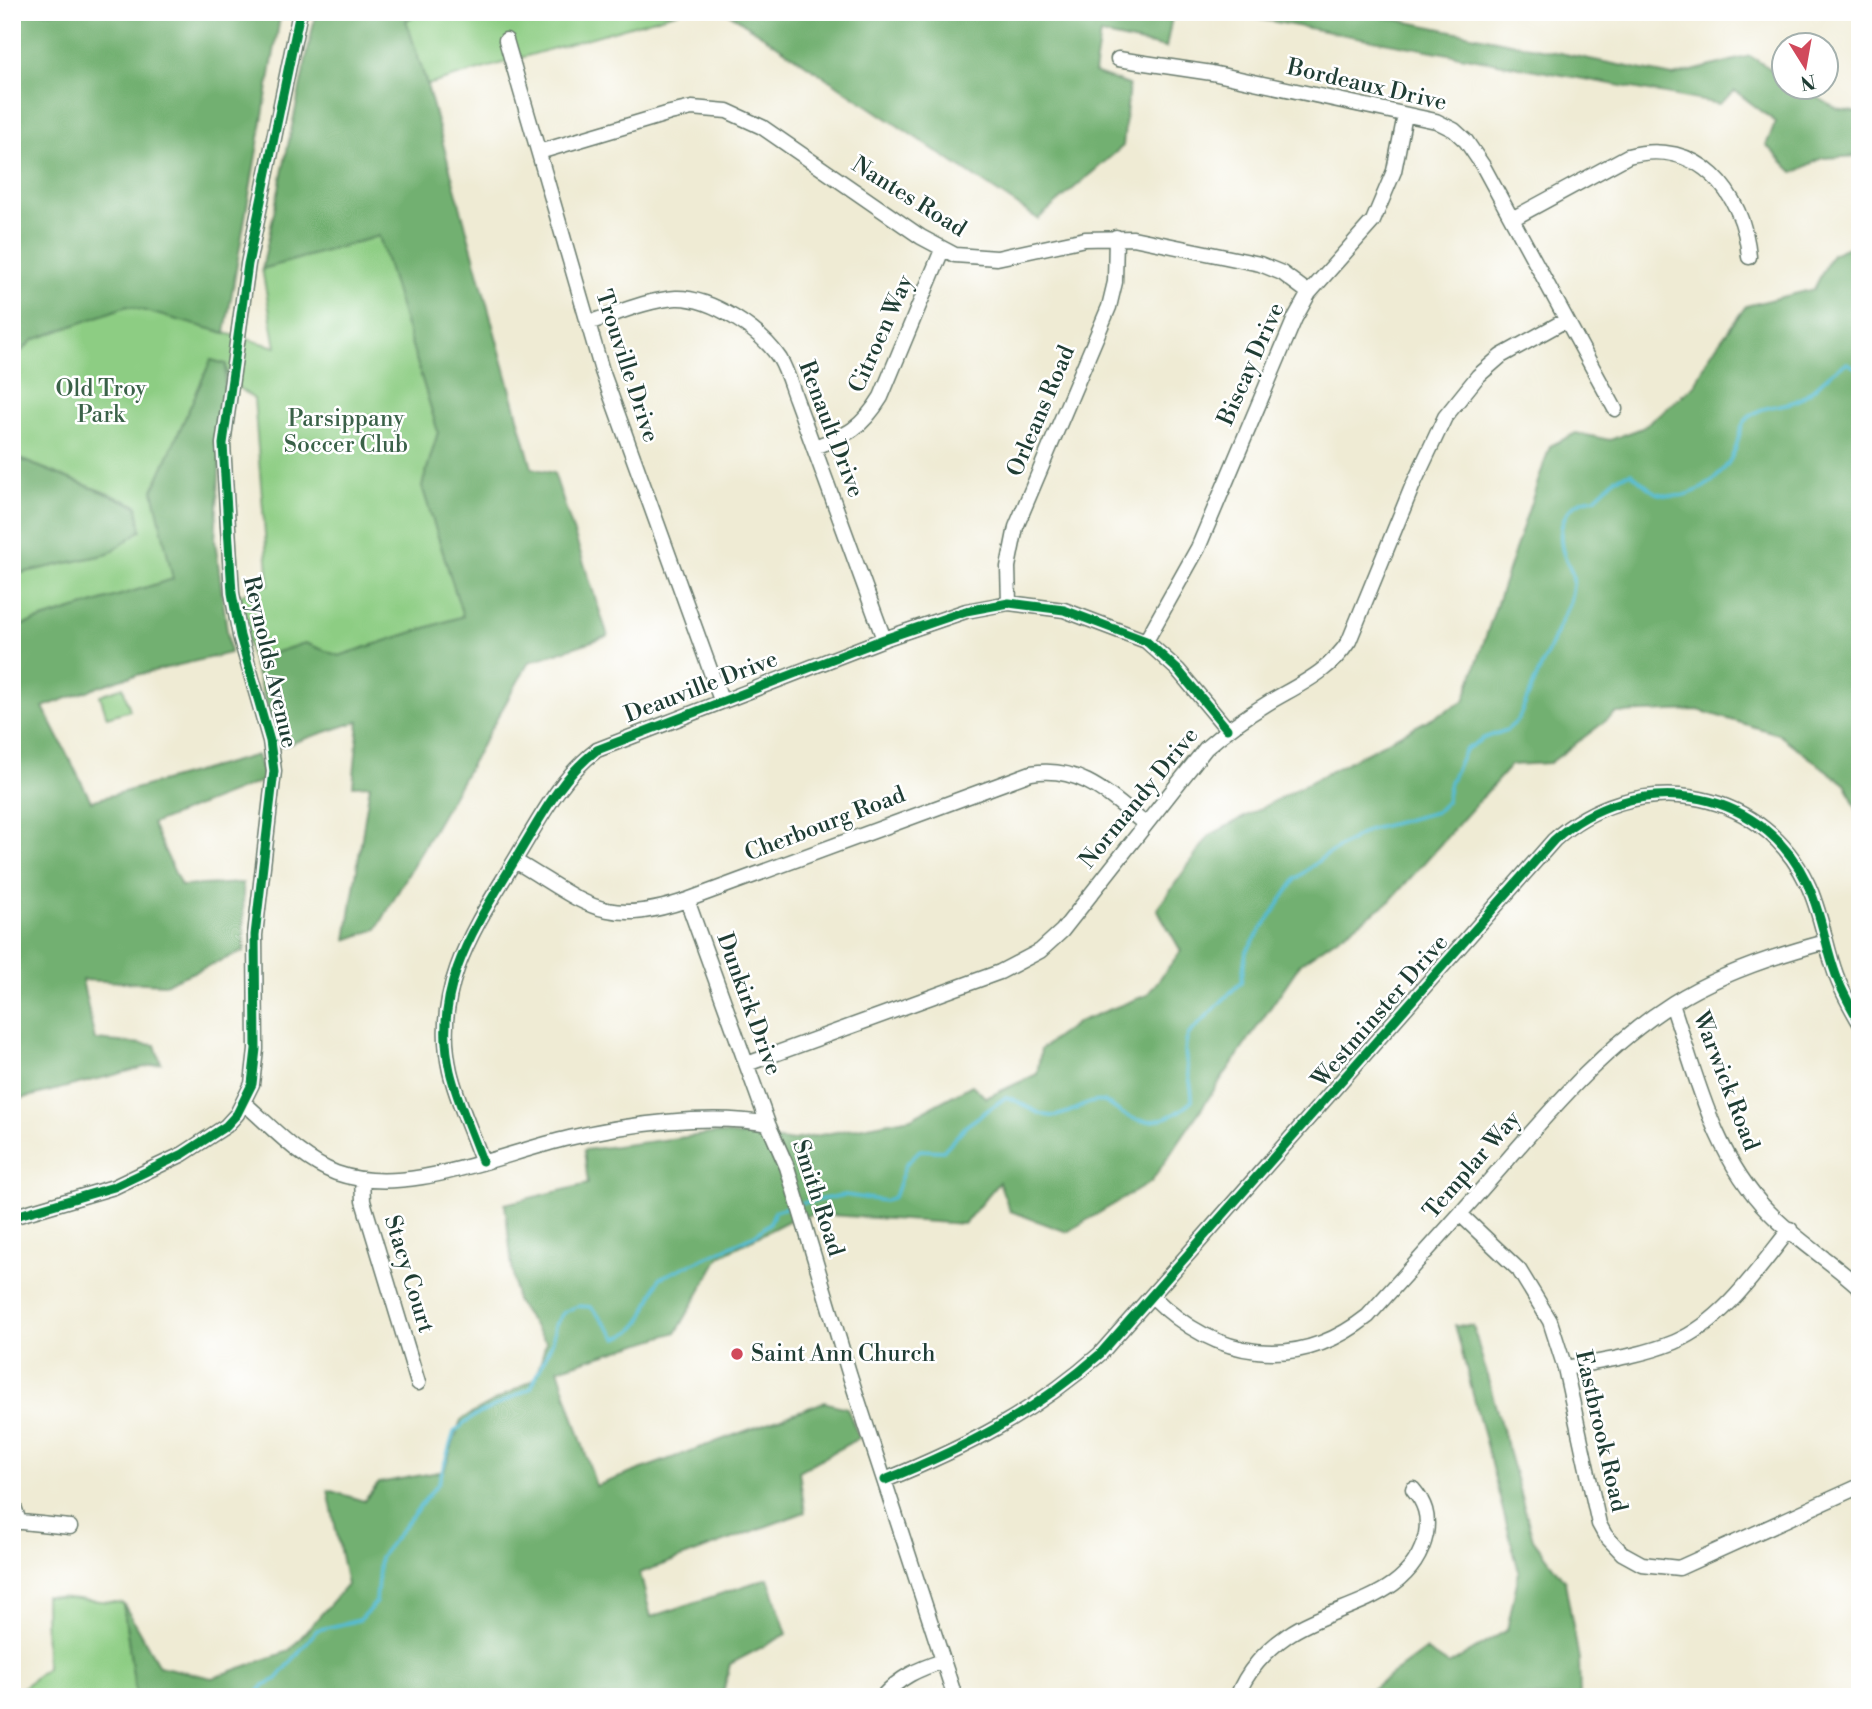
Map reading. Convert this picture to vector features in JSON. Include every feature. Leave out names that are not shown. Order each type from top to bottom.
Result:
[{"type":"street","name":"Reynolds Avenue","points":[[12,1217],[142,1176],[223,1128],[243,1102],[252,1084],[255,1065],[254,946],[274,771],[270,741],[240,636],[232,593],[223,444],[248,264],[300,12]]},
{"type":"street","name":"Trouville Drive","points":[[506,40],[621,427],[720,699]]},
{"type":"street","name":"Bordeaux Drive","points":[[1118,58],[1212,73],[1436,121],[1454,130],[1466,141],[1512,219],[1615,409]]},
{"type":"street","name":"Nantes Road","points":[[539,152],[692,108],[727,111],[762,127],[942,250],[974,258],[997,258],[1085,239],[1116,237],[1260,264],[1282,273],[1309,293]]},
{"type":"street","name":"Biscay Drive","points":[[1146,641],[1198,548],[1280,349],[1309,293],[1373,221],[1394,171],[1405,115]]},
{"type":"street","points":[[1512,219],[1628,156],[1645,151],[1663,152],[1706,166],[1720,180],[1747,234],[1749,257]]},
{"type":"street","name":"Orleans Road","points":[[1009,603],[1011,545],[1109,307],[1115,282],[1116,237]]},
{"type":"street","name":"Citroen Way","points":[[814,447],[840,438],[862,425],[871,414],[881,397],[942,250]]},
{"type":"street","name":"Renault Drive","points":[[588,323],[669,299],[692,299],[717,308],[757,334],[781,361],[884,639]]},
{"type":"street","name":"Normandy Drive","points":[[747,1064],[1000,972],[1027,959],[1062,931],[1190,766],[1227,729],[1318,676],[1336,661],[1349,641],[1424,459],[1445,416],[1478,376],[1501,356],[1566,320]]},
{"type":"street","name":"Deauville Drive","points":[[482,1161],[451,1075],[445,1033],[445,1010],[462,950],[561,784],[585,759],[614,741],[884,639],[977,608],[1009,603],[1047,605],[1146,641],[1178,670],[1227,729]]},
{"type":"street","name":"Cherbourg Road","points":[[515,861],[607,912],[639,914],[687,900],[1031,773],[1060,771],[1089,780],[1145,824]]},
{"type":"street","name":"Westminster Drive","points":[[885,1480],[978,1440],[1040,1404],[1100,1354],[1554,840],[1585,816],[1626,799],[1672,794],[1709,799],[1743,814],[1772,835],[1797,865],[1808,884],[1836,974],[1860,1023]]},
{"type":"street","name":"Dunkirk Drive","points":[[687,900],[768,1124]]},
{"type":"street","name":"Templar Way","points":[[1153,1297],[1193,1331],[1235,1348],[1264,1352],[1309,1347],[1344,1334],[1368,1316],[1574,1084],[1608,1051],[1672,1004],[1745,968],[1826,942]]},
{"type":"street","name":"Warwick Road","points":[[1672,1004],[1706,1105],[1730,1160],[1755,1197],[1860,1288]]},
{"type":"street","name":"Smith Road","points":[[243,1102],[321,1166],[362,1178],[412,1178],[598,1132],[736,1118],[768,1124],[795,1192],[955,1697]]},
{"type":"street","name":"Stacy Court","points":[[362,1178],[363,1201],[418,1382]]},
{"type":"street","name":"Eastbrook Road","points":[[1460,1214],[1493,1242],[1528,1282],[1550,1321],[1566,1368],[1599,1524],[1622,1553],[1642,1564],[1672,1569],[1691,1564],[1800,1510],[1860,1486]]},
{"type":"street","points":[[1566,1368],[1655,1349],[1689,1335],[1719,1312],[1790,1230]]},
{"type":"street","points":[[1237,1697],[1260,1659],[1288,1635],[1373,1597],[1408,1570],[1423,1544],[1427,1522],[1425,1507],[1413,1489]]},
{"type":"street","points":[[12,1500],[16,1521],[70,1527]]},
{"type":"street","points":[[882,1697],[893,1684],[913,1671],[943,1661]]},
{"type":"green space","points":[[12,12],[281,12],[225,333],[127,306],[33,340],[12,360]]},
{"type":"green space","points":[[316,12],[423,12],[406,20],[427,85],[532,468],[554,473],[608,636],[529,662],[377,929],[346,940],[370,785],[353,786],[359,721],[280,747],[252,660],[305,643],[339,656],[463,616],[422,486],[438,432],[379,236],[262,269]]},
{"type":"green space","points":[[423,12],[679,12],[427,85],[406,20]]},
{"type":"green space","points":[[727,12],[1173,12],[1166,48],[1100,34],[1094,73],[1129,85],[1123,146],[1038,219]]},
{"type":"green space","points":[[1221,12],[1359,12],[1673,76],[1750,56],[1770,68],[1770,102],[1825,102],[1837,109],[1860,113],[1860,156],[1822,158],[1794,173],[1766,145],[1776,122],[1735,91],[1719,104]]},
{"type":"green space","name":"Parsippany Soccer Club","points":[[379,236],[438,432],[422,486],[463,616],[339,656],[305,643],[252,660],[237,596],[269,584],[254,399],[228,380],[226,364],[211,360],[153,490],[174,579],[16,627],[12,616],[12,575],[108,554],[137,505],[12,456],[12,360],[33,340],[127,306],[276,347],[262,269]]},
{"type":"green space","points":[[1860,242],[1860,817],[1846,785],[1778,734],[1698,710],[1616,713],[1550,763],[1511,765],[1389,902],[1301,963],[1151,1182],[1067,1232],[1010,1211],[999,1182],[964,1224],[815,1214],[790,1220],[720,1256],[677,1332],[558,1369],[596,1486],[824,1402],[847,1408],[859,1438],[799,1471],[805,1512],[640,1573],[651,1617],[768,1578],[787,1634],[730,1664],[722,1697],[136,1697],[123,1603],[159,1666],[212,1678],[289,1651],[347,1585],[328,1490],[364,1501],[379,1483],[444,1471],[461,1420],[536,1378],[546,1342],[516,1301],[505,1204],[588,1184],[584,1150],[717,1133],[788,1141],[911,1118],[972,1085],[986,1098],[1037,1074],[1041,1049],[1078,1022],[1147,995],[1181,951],[1157,909],[1210,835],[1464,701],[1550,446],[1576,433],[1610,440],[1642,428],[1695,385],[1708,358],[1746,306],[1814,289],[1832,254]]},
{"type":"green space","points":[[211,360],[226,364],[215,540],[230,653],[120,679],[43,707],[91,801],[257,755],[265,780],[152,824],[181,886],[243,883],[244,951],[165,984],[82,980],[95,1040],[155,1045],[161,1063],[12,1101],[12,616],[16,627],[173,579],[153,490]]},
{"type":"green space","points":[[12,456],[137,506],[141,530],[108,554],[12,575]]},
{"type":"green space","points":[[123,687],[130,710],[107,717],[100,695]]},
{"type":"green space","points":[[1455,1325],[1473,1326],[1533,1539],[1565,1582],[1579,1659],[1580,1697],[1361,1697],[1425,1650],[1448,1665],[1507,1630],[1519,1572]]},
{"type":"green space","points":[[45,1596],[123,1603],[136,1697],[12,1697],[46,1668]]},
{"type":"waterway","points":[[802,1203],[845,1195],[885,1201],[894,1197],[906,1164],[920,1150],[943,1151],[966,1126],[1006,1097],[1051,1116],[1058,1116],[1098,1101],[1107,1103],[1132,1118],[1151,1121],[1168,1117],[1192,1101],[1185,1049],[1189,1034],[1241,982],[1246,952],[1296,879],[1322,858],[1368,830],[1436,812],[1446,802],[1450,782],[1465,750],[1484,738],[1507,730],[1518,720],[1570,601],[1573,579],[1563,552],[1561,530],[1571,508],[1595,498],[1616,478],[1631,473],[1647,487],[1669,496],[1693,492],[1704,487],[1714,480],[1730,461],[1742,426],[1752,415],[1796,401],[1847,363],[1860,370]]},
{"type":"waterway","points":[[254,1697],[264,1685],[277,1679],[317,1630],[360,1620],[376,1602],[380,1557],[439,1482],[454,1432],[473,1417],[531,1388],[553,1340],[555,1325],[564,1312],[578,1306],[591,1307],[617,1338],[627,1334],[645,1314],[660,1278],[755,1235],[770,1223],[775,1211],[794,1205]]},
{"type":"cycle path","points":[[12,1217],[114,1187],[183,1154],[226,1126],[237,1114],[252,1084],[256,1049],[255,935],[274,771],[270,741],[240,636],[232,593],[223,444],[248,264],[300,12]]},
{"type":"cycle path","points":[[482,1161],[450,1071],[446,1040],[452,983],[473,931],[544,812],[573,772],[597,750],[884,639],[966,611],[1009,603],[1064,610],[1146,641],[1178,670],[1227,729]]},
{"type":"cycle path","points":[[885,1480],[998,1427],[1050,1394],[1100,1354],[1554,840],[1585,817],[1620,803],[1656,796],[1692,797],[1726,807],[1758,824],[1786,850],[1807,883],[1836,975],[1860,1023]]},
{"type":"place","name":"Saint Ann Church","points":[[737,1354]]},
{"type":"park label","name":"Old Troy Park","points":[[101,402]]}]
